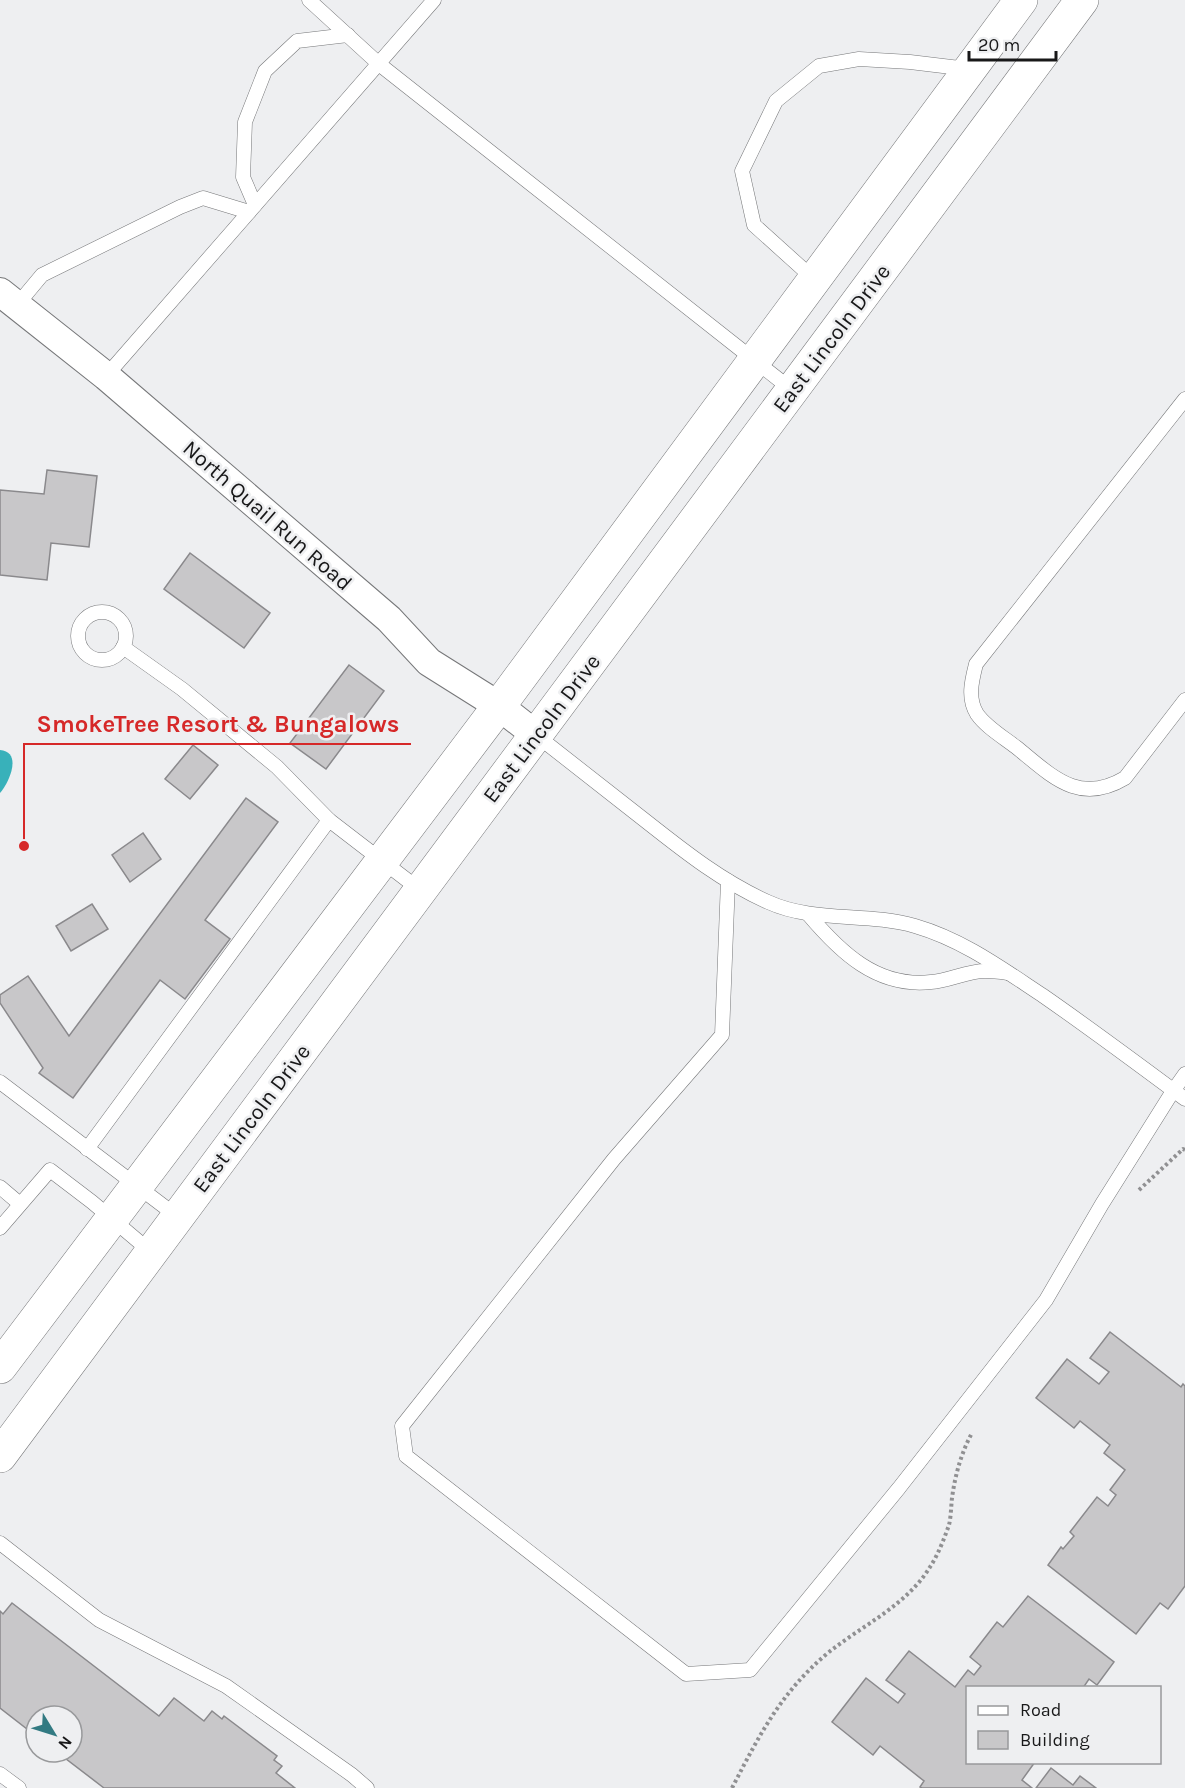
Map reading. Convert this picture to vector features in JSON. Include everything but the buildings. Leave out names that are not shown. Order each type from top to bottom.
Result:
[{"type":"main road","name":"East Lincoln Drive","points":[[0,1367],[383,860],[1021,0]]},
{"type":"main road","name":"East Lincoln Drive","points":[[0,1456],[1082,0]]},
{"type":"street","name":"North Quail Run Road","points":[[8,299],[106,376],[389,619],[429,662],[498,706],[536,735]]},
{"type":"lane","points":[[309,0],[379,64],[792,390]]},
{"type":"lane","points":[[106,376],[434,0]]},
{"type":"lane","points":[[252,209],[243,177],[245,122],[265,70],[297,41],[348,35]]},
{"type":"lane","points":[[814,279],[754,225],[742,171],[776,101],[819,66],[860,59],[970,69]]},
{"type":"lane","points":[[8,299],[42,275],[180,207],[203,198],[252,209]]},
{"type":"lane","points":[[1185,399],[976,664],[971,696],[977,713],[990,727],[1055,778],[1077,788],[1097,790],[1111,786],[1125,778],[1185,700]]},
{"type":"lane","points":[[123,647],[182,689],[277,767],[329,820],[421,891]]},
{"type":"lane","points":[[536,735],[688,854],[728,881],[769,902],[808,914],[879,920],[913,926],[953,940],[990,960],[1111,1044],[1185,1100]]},
{"type":"lane","points":[[87,1149],[329,820]]},
{"type":"lane","points":[[728,881],[722,1035],[614,1159],[402,1426],[406,1456],[686,1674],[750,1670],[899,1488],[1046,1299],[1102,1204],[1185,1074]]},
{"type":"lane","points":[[808,914],[830,940],[860,965],[882,976],[908,983],[932,982],[984,971],[1010,974]]},
{"type":"lane","points":[[0,1082],[178,1217]]},
{"type":"lane","points":[[0,1228],[50,1170],[151,1252]]},
{"type":"lane","points":[[0,1187],[20,1204]]},
{"type":"lane","points":[[0,1543],[99,1620],[226,1686],[367,1788]]},
{"type":"lane","points":[[0,1774],[19,1788]]},
{"type":"path","points":[[1134,1197],[1140,1188],[1183,1149],[1185,1150]]},
{"type":"path","points":[[732,1788],[753,1746],[797,1681],[829,1653],[896,1604],[917,1584],[930,1567],[949,1524],[958,1467],[966,1444],[975,1428]]},
{"type":"water","points":[[0,750],[11,756],[12,768],[0,793]]},
{"type":"place","name":"SmokeTree Resort & Bungalows","points":[[24,846]]}]
